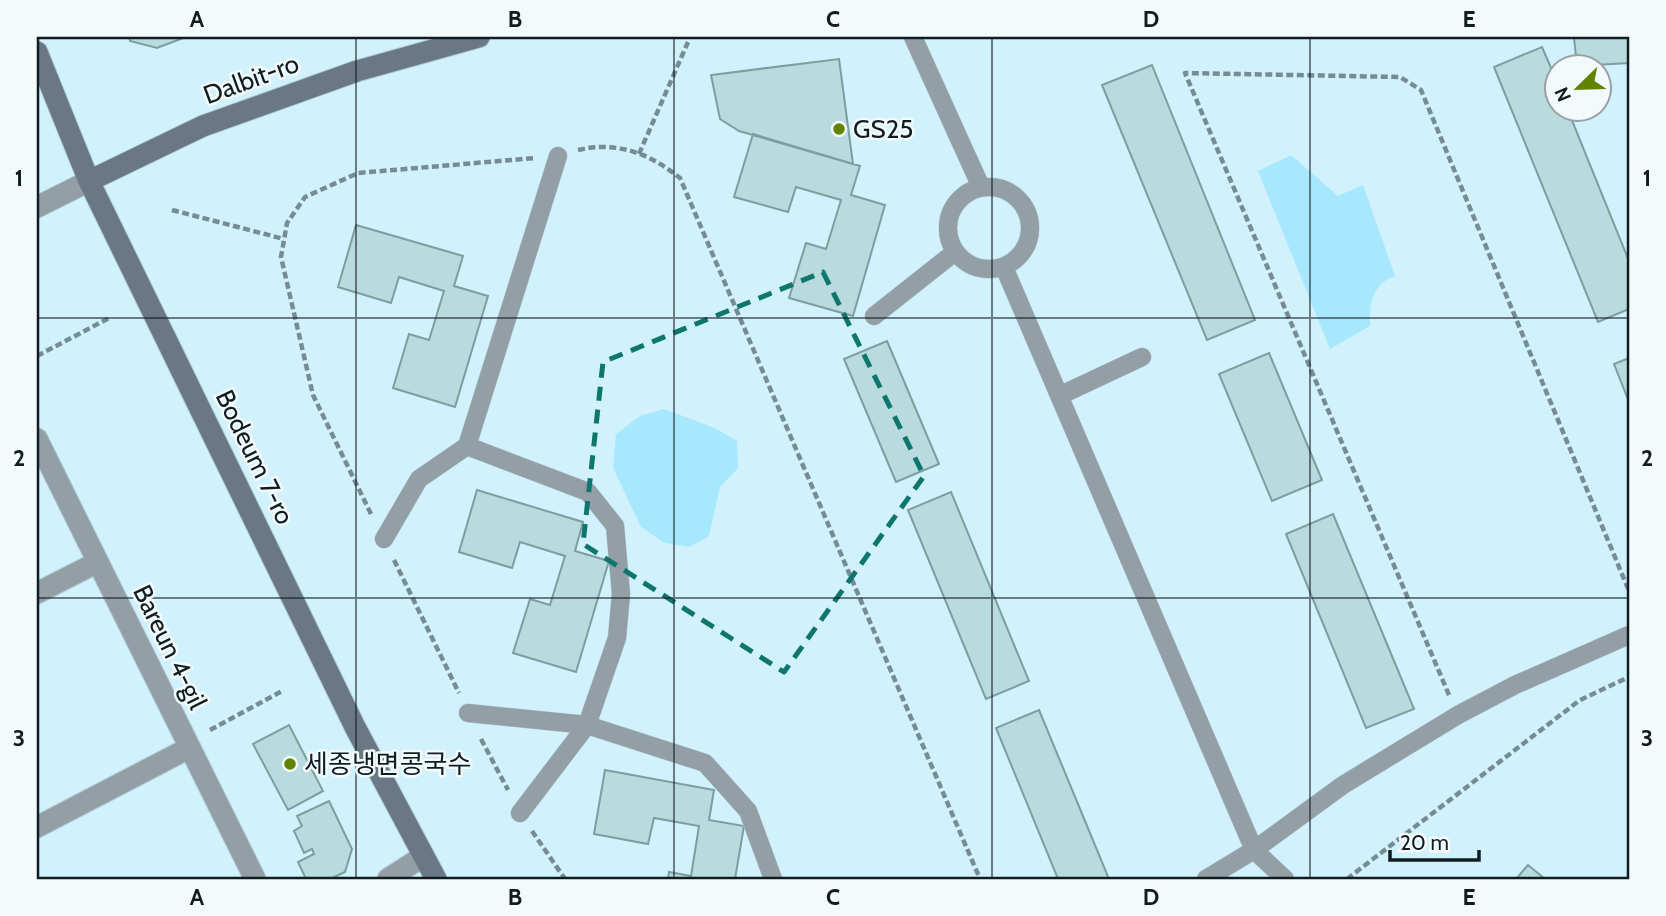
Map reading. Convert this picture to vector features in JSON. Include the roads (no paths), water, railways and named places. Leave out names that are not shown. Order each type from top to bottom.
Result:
[{"type":"street","name":"Dalbit-ro","points":[[89,181],[203,126],[357,71],[479,37]]},
{"type":"street","name":"Bodeum 7-ro","points":[[37,52],[89,181],[355,727],[436,879]]},
{"type":"street","points":[[37,207],[89,181]]},
{"type":"street","name":"Bareun 4-gil","points":[[37,439],[97,562],[194,742],[255,879]]},
{"type":"street","points":[[37,593],[97,562]]},
{"type":"street","points":[[37,827],[194,742]]},
{"type":"street","points":[[388,879],[422,857]]},
{"type":"lane","points":[[913,37],[981,187]]},
{"type":"lane","points":[[384,540],[419,479],[467,446],[558,156]]},
{"type":"lane","points":[[981,187],[1008,191],[1019,199],[1030,224],[1024,250],[1004,267],[977,268],[965,262],[955,252],[947,227],[950,213],[957,201],[981,187]]},
{"type":"lane","points":[[873,316],[955,252]]},
{"type":"lane","points":[[1004,267],[1254,850],[1284,879]]},
{"type":"lane","points":[[1061,395],[1142,357]]},
{"type":"lane","points":[[467,446],[587,492],[615,526],[621,594],[617,638],[587,725],[520,813]]},
{"type":"lane","points":[[1206,879],[1254,850],[1343,785],[1458,715],[1515,685],[1629,635]]},
{"type":"lane","points":[[468,713],[587,725],[705,763],[748,811],[773,879]]},
{"type":"place","name":"GS25","points":[[839,129]]},
{"type":"place","name":"세종냉면콩국수","points":[[290,764]]}]
